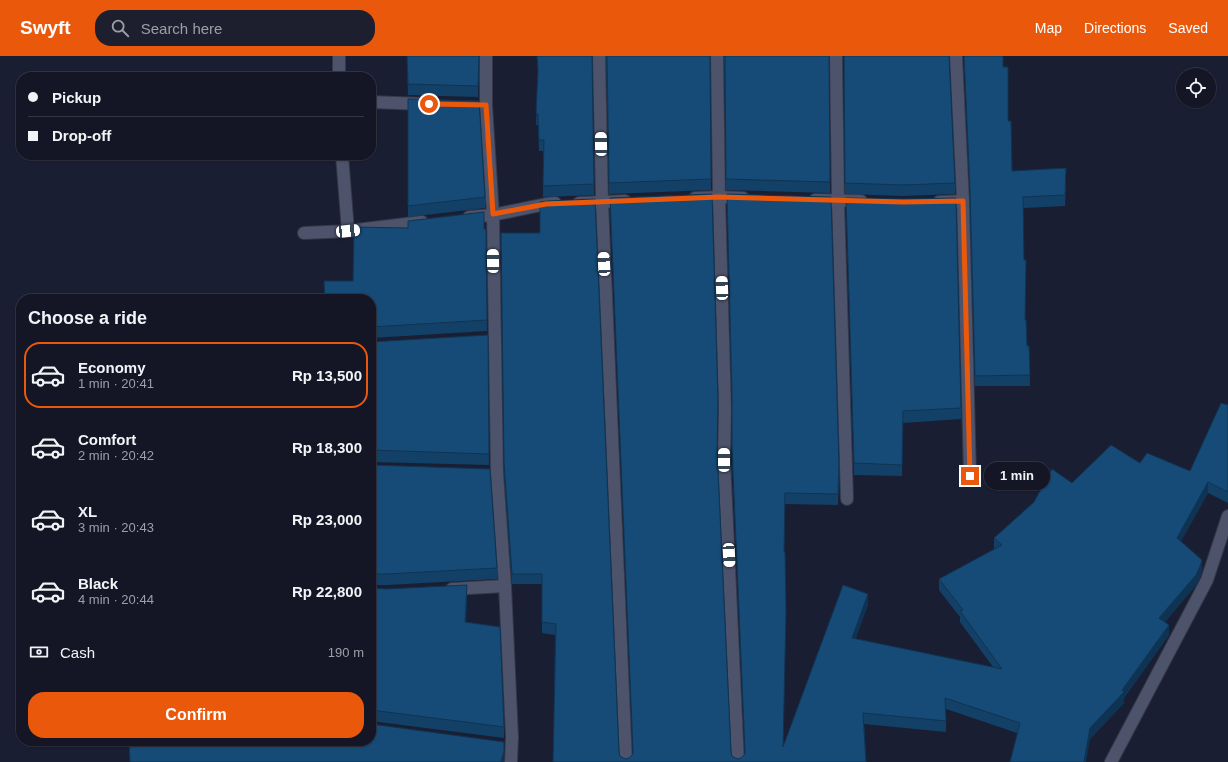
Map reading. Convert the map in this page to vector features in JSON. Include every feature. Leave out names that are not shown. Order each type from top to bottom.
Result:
[{"type":"street","points":[[339,56],[339,72]]},
{"type":"street","points":[[486,56],[486,105],[493,214],[490,339],[493,472],[505,586],[512,737],[508,746],[511,762]]},
{"type":"street","points":[[599,56],[602,202],[626,762]]},
{"type":"street","points":[[717,56],[725,409],[724,460],[738,762]]},
{"type":"street","points":[[836,56],[838,201],[846,499]]},
{"type":"street","points":[[956,56],[963,201],[970,476]]},
{"type":"street","points":[[376,102],[432,104]]},
{"type":"street","points":[[471,105],[486,105]]},
{"type":"street","points":[[342,160],[348,231]]},
{"type":"street","points":[[682,199],[719,197],[751,198]]},
{"type":"street","points":[[806,200],[874,202]]},
{"type":"street","points":[[455,219],[493,214],[546,204],[638,201]]},
{"type":"street","points":[[925,202],[963,201]]},
{"type":"street","points":[[304,232],[348,231],[432,221]]},
{"type":"street","points":[[1111,762],[1207,580],[1228,516]]},
{"type":"street","points":[[442,590],[505,586]]},
{"type":"building","points":[[407,56],[479,56],[478,86],[408,84]]},
{"type":"building","points":[[537,56],[592,56],[594,184],[543,186],[544,140],[539,140],[538,114],[536,114],[538,69]]},
{"type":"building","points":[[607,56],[710,56],[711,179],[609,183]]},
{"type":"building","points":[[725,56],[829,56],[830,182],[726,179]]},
{"type":"building","points":[[844,56],[949,56],[955,183],[903,185],[845,183]]},
{"type":"building","points":[[964,56],[1003,56],[1003,67],[1008,67],[1008,121],[1011,121],[1012,171],[1066,168],[1065,195],[1023,197],[1024,260],[1026,260],[1025,320],[1027,346],[1029,346],[1030,375],[975,376],[970,190]]},
{"type":"building","points":[[408,99],[479,101],[485,197],[408,206]]},
{"type":"building","points":[[712,194],[718,398],[717,449],[731,752],[732,756],[735,758],[739,759],[742,757],[745,754],[745,751],[732,448],[727,194],[831,197],[839,463],[838,494],[785,493],[784,552],[786,611],[783,747],[843,585],[868,594],[852,638],[1002,669],[960,611],[963,610],[939,579],[1002,545],[994,538],[1034,502],[1052,469],[1072,483],[1111,445],[1140,463],[1147,453],[1190,471],[1221,403],[1228,405],[1228,492],[1208,482],[1177,538],[1202,560],[1200,566],[1196,575],[1159,618],[1169,625],[1122,690],[1124,692],[1090,728],[1084,762],[1010,762],[1020,723],[945,698],[946,721],[863,713],[866,762],[553,762],[556,624],[542,622],[542,574],[512,574],[504,462],[501,233],[540,233],[540,202],[595,199],[619,752],[620,756],[627,759],[633,754],[633,751],[610,198]]},
{"type":"building","points":[[846,198],[956,198],[961,408],[903,411],[902,465],[854,463]]},
{"type":"building","points":[[484,212],[484,229],[486,229],[487,320],[376,327],[376,294],[325,294],[324,281],[353,281],[354,227],[408,228],[408,221]]},
{"type":"building","points":[[488,335],[489,454],[376,450],[376,342]]},
{"type":"building","points":[[376,465],[490,469],[497,568],[376,574]]},
{"type":"building","points":[[467,585],[465,622],[500,627],[504,727],[376,711],[376,588]]},
{"type":"building","points":[[376,725],[504,742],[504,751],[501,762],[130,762],[129,746],[376,746]]},
{"type":"route","points":[[429,104],[486,105],[493,214],[546,204],[719,197],[838,201],[963,201],[970,476]]}]
